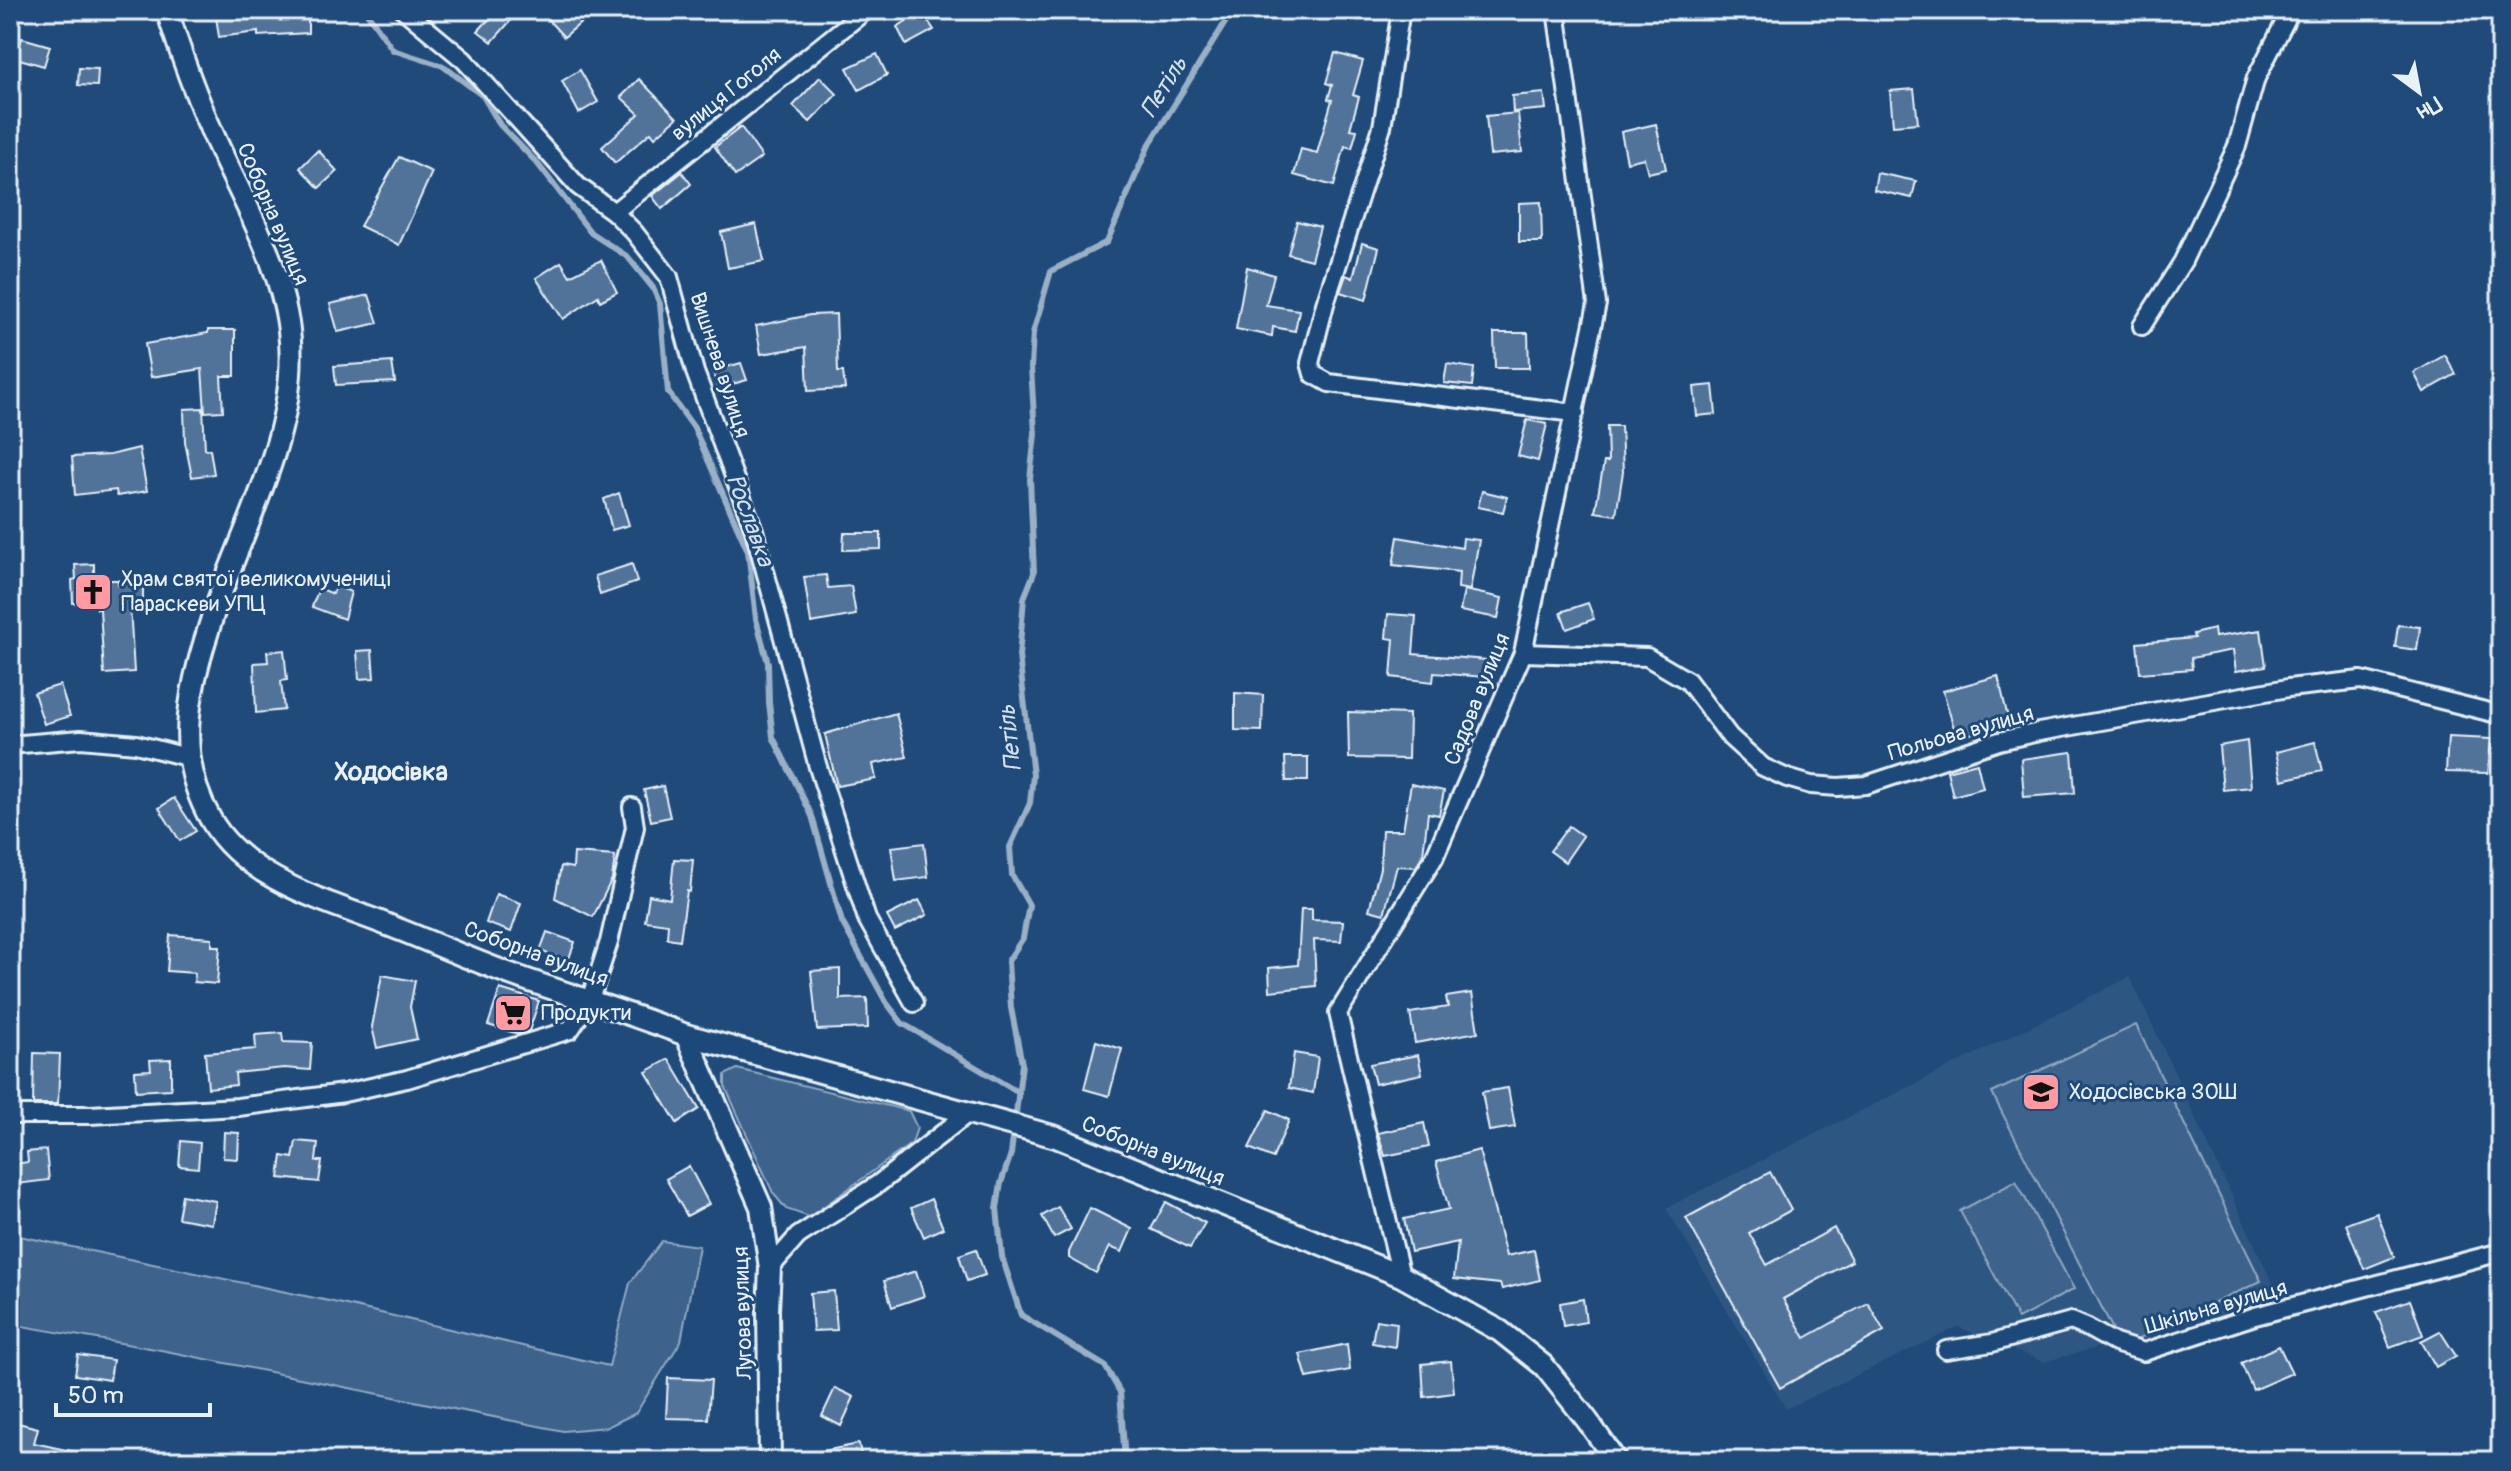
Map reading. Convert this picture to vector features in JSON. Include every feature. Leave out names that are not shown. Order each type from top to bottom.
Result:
[{"type":"street","name":"Соборна вулиця","points":[[167,10],[211,131],[279,286],[290,340],[290,390],[283,425],[203,646],[193,689],[187,757],[213,824],[236,851],[288,885],[516,976],[686,1035],[1056,1137],[1401,1276],[1500,1331],[1544,1366],[1616,1461]]},
{"type":"street","name":"Вишнева вулиця","points":[[404,10],[464,60],[578,186],[614,212],[634,232],[669,277],[695,372],[754,530],[818,767],[867,919],[914,1003]]},
{"type":"street","name":"вулиця Гоголя","points":[[614,212],[866,10]]},
{"type":"street","points":[[1401,10],[1382,127],[1325,304],[1310,363],[1313,374],[1329,383],[1575,413]]},
{"type":"street","name":"Садова вулиця","points":[[1401,1276],[1338,1013],[1434,858],[1523,653],[1597,304],[1556,10]]},
{"type":"street","points":[[2142,326],[2189,249],[2237,146],[2256,78],[2291,10]]},
{"type":"street","name":"Польова вулиця","points":[[1523,653],[1647,657],[1688,681],[1730,737],[1763,767],[1811,785],[1838,787],[1866,785],[1999,741],[2039,732],[2337,681],[2361,680],[2385,684],[2501,715]]},
{"type":"street","points":[[10,745],[81,739],[136,744],[187,757]]},
{"type":"street","points":[[10,1115],[90,1115],[238,1107],[344,1093],[407,1079],[570,1030],[590,1000],[609,942],[635,827],[632,807]]},
{"type":"street","name":"Лугова вулиця","points":[[686,1035],[761,1207],[770,1268],[770,1461]]},
{"type":"street","points":[[770,1268],[798,1236],[878,1184],[974,1115]]},
{"type":"street","name":"Шкільна вулиця","points":[[1946,1350],[1992,1343],[2071,1321],[2115,1343],[2144,1352],[2255,1316],[2501,1252]]},
{"type":"shaded area","name":"Ходосівська ЗОШ","points":[[2130,977],[2280,1299],[2043,1362],[1958,1327],[1786,1409],[1666,1208]]},
{"type":"shaded area","points":[[2136,1025],[2261,1281],[2122,1347],[1992,1093]]},
{"type":"shaded area","points":[[737,1069],[909,1111],[917,1128],[912,1143],[809,1217],[786,1209],[773,1193],[725,1086],[725,1075]]},
{"type":"shaded area","points":[[2016,1181],[2074,1289],[2018,1319],[1960,1211]]},
{"type":"shaded area","points":[[10,1234],[329,1301],[609,1366],[630,1283],[662,1241],[699,1246],[681,1341],[636,1413],[607,1427],[563,1431],[161,1350],[10,1324]]},
{"type":"building","points":[[215,10],[308,10],[308,33],[258,36],[258,32],[219,37]]},
{"type":"building","points":[[497,10],[520,10],[492,42],[478,31]]},
{"type":"building","points":[[539,10],[596,10],[564,37]]},
{"type":"building","points":[[922,12],[934,30],[906,45],[897,27]]},
{"type":"building","points":[[22,38],[50,46],[44,66],[16,58]]},
{"type":"building","points":[[1335,53],[1363,61],[1353,95],[1359,97],[1350,129],[1357,130],[1352,148],[1345,146],[1334,186],[1294,175],[1301,149],[1317,153],[1332,100],[1328,99],[1332,85],[1326,83]]},
{"type":"building","points":[[877,54],[887,75],[859,90],[847,68]]},
{"type":"building","points":[[79,68],[98,69],[97,86],[78,85]]},
{"type":"building","points":[[580,70],[598,102],[579,113],[562,81]]},
{"type":"building","points":[[820,77],[837,94],[810,122],[793,106]]},
{"type":"building","points":[[639,79],[677,118],[655,137],[651,132],[615,163],[602,147],[639,114],[621,97]]},
{"type":"building","points":[[1914,89],[1918,123],[1893,125],[1890,91]]},
{"type":"building","points":[[1544,93],[1546,109],[1513,112],[1512,96]]},
{"type":"building","points":[[1518,113],[1522,152],[1490,155],[1486,116]]},
{"type":"building","points":[[1656,124],[1666,169],[1648,173],[1644,158],[1627,162],[1621,132]]},
{"type":"building","points":[[741,127],[762,157],[735,176],[715,147]]},
{"type":"building","points":[[318,150],[337,171],[319,188],[300,168]]},
{"type":"building","points":[[399,157],[432,172],[399,245],[360,226]]},
{"type":"building","points":[[682,172],[691,184],[662,209],[652,196]]},
{"type":"building","points":[[1877,173],[1916,181],[1912,198],[1874,190]]},
{"type":"building","points":[[1541,202],[1542,242],[1519,242],[1519,203]]},
{"type":"building","points":[[1297,221],[1320,227],[1311,260],[1288,254]]},
{"type":"building","points":[[756,224],[764,261],[728,268],[721,232]]},
{"type":"building","points":[[1362,243],[1379,248],[1366,300],[1340,292],[1346,275],[1353,278]]},
{"type":"building","points":[[601,260],[617,292],[600,301],[598,296],[563,319],[536,278],[561,262],[570,276]]},
{"type":"building","points":[[1247,267],[1274,275],[1266,305],[1299,310],[1295,331],[1273,327],[1272,336],[1236,329]]},
{"type":"building","points":[[369,295],[378,323],[338,332],[330,304]]},
{"type":"building","points":[[836,314],[838,372],[843,372],[845,389],[808,391],[806,347],[761,354],[756,326],[810,315]]},
{"type":"building","points":[[208,330],[235,330],[235,376],[221,376],[223,411],[205,412],[202,369],[151,377],[145,344],[208,333]]},
{"type":"building","points":[[1494,333],[1528,333],[1529,368],[1495,368]]},
{"type":"building","points":[[2445,355],[2456,374],[2424,392],[2414,373]]},
{"type":"building","points":[[392,362],[395,382],[336,385],[334,366]]},
{"type":"building","points":[[741,363],[747,380],[718,388],[713,371]]},
{"type":"building","points":[[1447,364],[1474,368],[1472,386],[1444,383]]},
{"type":"building","points":[[1713,385],[1716,414],[1697,416],[1694,387]]},
{"type":"building","points":[[203,408],[205,449],[210,449],[214,474],[192,477],[185,442],[184,409]]},
{"type":"building","points":[[1527,420],[1547,424],[1538,461],[1518,456]]},
{"type":"building","points":[[1607,426],[1621,426],[1623,472],[1616,515],[1595,512],[1604,462],[1608,462]]},
{"type":"building","points":[[139,448],[147,491],[117,496],[116,490],[75,495],[72,457],[110,455]]},
{"type":"building","points":[[1482,491],[1507,497],[1503,512],[1478,507]]},
{"type":"building","points":[[619,493],[629,525],[612,530],[604,499]]},
{"type":"building","points":[[844,533],[881,533],[881,549],[843,550]]},
{"type":"building","points":[[1398,537],[1462,548],[1463,538],[1479,540],[1470,590],[1458,588],[1459,572],[1393,565]]},
{"type":"building","points":[[94,564],[94,580],[118,580],[118,585],[143,584],[143,606],[130,606],[134,672],[104,674],[98,603],[73,603],[75,565]]},
{"type":"building","points":[[632,564],[637,582],[600,595],[595,576]]},
{"type":"building","points":[[826,575],[828,588],[851,586],[856,615],[811,623],[804,577]]},
{"type":"building","points":[[336,586],[351,592],[344,619],[312,607],[319,588],[333,594]]},
{"type":"building","points":[[1464,590],[1502,598],[1498,618],[1460,611]]},
{"type":"building","points":[[1588,603],[1594,619],[1567,629],[1561,612]]},
{"type":"building","points":[[1388,614],[1416,616],[1413,654],[1487,660],[1485,677],[1434,673],[1433,682],[1391,677],[1394,639],[1386,638]]},
{"type":"building","points":[[2398,625],[2420,627],[2417,650],[2395,647]]},
{"type":"building","points":[[2214,629],[2215,637],[2261,630],[2266,666],[2236,671],[2233,650],[2191,658],[2192,669],[2140,673],[2137,643],[2194,638],[2193,634]]},
{"type":"building","points":[[284,650],[287,680],[281,681],[284,710],[256,713],[254,663],[268,662],[267,652]]},
{"type":"building","points":[[372,650],[374,678],[359,679],[357,651]]},
{"type":"building","points":[[1998,676],[2009,722],[1957,738],[1943,691]]},
{"type":"building","points":[[60,685],[70,716],[44,724],[34,693]]},
{"type":"building","points":[[1235,693],[1263,695],[1262,731],[1235,730]]},
{"type":"building","points":[[1348,712],[1409,714],[1408,759],[1349,758]]},
{"type":"building","points":[[896,713],[907,757],[873,764],[876,779],[837,786],[825,734]]},
{"type":"building","points":[[2448,737],[2491,739],[2488,773],[2446,772]]},
{"type":"building","points":[[2247,741],[2251,787],[2223,790],[2219,746]]},
{"type":"building","points":[[2315,742],[2322,771],[2282,780],[2276,752]]},
{"type":"building","points":[[2072,752],[2075,793],[2024,797],[2021,759]]},
{"type":"building","points":[[1285,757],[1308,757],[1308,781],[1286,781]]},
{"type":"building","points":[[1977,763],[1983,788],[1953,796],[1947,771]]},
{"type":"building","points":[[1411,784],[1444,791],[1439,815],[1428,813],[1423,854],[1416,867],[1397,866],[1384,914],[1369,910],[1380,868],[1382,830],[1403,830]]},
{"type":"building","points":[[663,786],[670,817],[651,821],[644,790]]},
{"type":"building","points":[[174,798],[196,831],[180,841],[159,808]]},
{"type":"building","points":[[1569,826],[1583,836],[1565,862],[1550,851]]},
{"type":"building","points":[[924,843],[928,877],[896,881],[891,847]]},
{"type":"building","points":[[574,853],[615,856],[612,879],[593,917],[555,898],[561,866],[573,868]]},
{"type":"building","points":[[674,859],[693,860],[680,940],[667,938],[668,924],[645,921],[649,895],[670,899]]},
{"type":"building","points":[[496,894],[521,903],[511,932],[486,923]]},
{"type":"building","points":[[919,900],[927,915],[895,931],[887,916]]},
{"type":"building","points":[[1301,909],[1312,909],[1312,920],[1343,921],[1341,941],[1314,940],[1316,986],[1270,991],[1269,968],[1298,965]]},
{"type":"building","points":[[547,932],[575,942],[568,961],[540,951]]},
{"type":"building","points":[[170,935],[212,938],[212,946],[220,946],[217,984],[194,982],[195,973],[167,971]]},
{"type":"building","points":[[840,969],[840,999],[867,998],[868,1028],[817,1030],[811,971]]},
{"type":"building","points":[[382,975],[415,981],[410,1007],[417,1039],[377,1048],[372,1027]]},
{"type":"building","name":"Продукти","points":[[500,989],[539,1001],[529,1031],[518,1034],[488,1025]]},
{"type":"building","points":[[1472,993],[1478,1032],[1415,1043],[1410,1013],[1448,1007],[1446,997]]},
{"type":"building","points":[[282,1033],[283,1042],[312,1043],[310,1070],[284,1068],[235,1073],[236,1085],[208,1088],[205,1053],[256,1049],[255,1035]]},
{"type":"building","points":[[1096,1041],[1122,1049],[1109,1096],[1084,1089]]},
{"type":"building","points":[[34,1053],[60,1054],[58,1104],[33,1104]]},
{"type":"building","points":[[1294,1053],[1318,1057],[1313,1093],[1289,1088]]},
{"type":"building","points":[[1418,1055],[1422,1074],[1375,1084],[1370,1064]]},
{"type":"building","points":[[171,1059],[171,1089],[136,1091],[135,1071],[151,1070],[150,1060]]},
{"type":"building","points":[[669,1059],[699,1109],[677,1123],[646,1072]]},
{"type":"building","points":[[1508,1088],[1515,1127],[1489,1131],[1482,1092]]},
{"type":"building","points":[[1268,1110],[1289,1120],[1273,1158],[1249,1148]]},
{"type":"building","points":[[1424,1123],[1429,1147],[1385,1156],[1378,1133]]},
{"type":"building","points":[[224,1132],[239,1133],[238,1159],[223,1158]]},
{"type":"building","points":[[181,1141],[200,1143],[198,1168],[179,1166]]},
{"type":"building","points":[[296,1141],[318,1143],[316,1161],[322,1161],[319,1182],[279,1178],[282,1156],[293,1158]]},
{"type":"building","points":[[46,1150],[49,1180],[17,1184],[15,1164],[28,1162],[27,1152]]},
{"type":"building","points":[[1479,1150],[1506,1256],[1534,1250],[1540,1280],[1502,1289],[1500,1284],[1454,1279],[1458,1242],[1411,1252],[1404,1219],[1449,1209],[1436,1162]]},
{"type":"building","points":[[689,1166],[709,1204],[687,1216],[666,1179]]},
{"type":"building","points":[[1770,1172],[1791,1210],[1749,1233],[1767,1265],[1834,1228],[1852,1261],[1783,1299],[1805,1338],[1868,1303],[1884,1331],[1780,1388],[1686,1218]]},
{"type":"building","points":[[182,1195],[216,1201],[212,1224],[178,1218]]},
{"type":"building","points":[[931,1199],[943,1228],[924,1237],[911,1208]]},
{"type":"building","points":[[1166,1202],[1205,1223],[1190,1248],[1151,1229]]},
{"type":"building","points":[[1058,1207],[1071,1229],[1054,1238],[1042,1216]]},
{"type":"building","points":[[1090,1208],[1132,1229],[1122,1252],[1110,1247],[1096,1273],[1069,1258]]},
{"type":"building","points":[[2377,1213],[2394,1257],[2364,1269],[2346,1224]]},
{"type":"building","points":[[976,1249],[985,1275],[967,1281],[959,1255]]},
{"type":"building","points":[[916,1271],[924,1296],[892,1307],[884,1281]]},
{"type":"building","points":[[834,1291],[837,1330],[813,1331],[810,1293]]},
{"type":"building","points":[[1583,1299],[1586,1322],[1563,1326],[1560,1303]]},
{"type":"building","points":[[2410,1300],[2423,1335],[2390,1347],[2376,1312]]},
{"type":"building","points":[[1376,1320],[1397,1323],[1395,1347],[1372,1343]]},
{"type":"building","points":[[2440,1331],[2456,1356],[2436,1367],[2421,1341]]},
{"type":"building","points":[[1347,1344],[1350,1370],[1307,1378],[1300,1354]]},
{"type":"building","points":[[2279,1346],[2292,1373],[2253,1390],[2241,1363]]},
{"type":"building","points":[[78,1355],[113,1360],[110,1380],[75,1375]]},
{"type":"building","points":[[1451,1361],[1454,1393],[1424,1397],[1422,1364]]},
{"type":"building","points":[[668,1378],[711,1380],[708,1419],[666,1418]]},
{"type":"building","points":[[835,1388],[854,1397],[841,1426],[822,1416]]},
{"type":"building","points":[[10,1421],[38,1428],[34,1443],[85,1454],[84,1461],[10,1461]]},
{"type":"building","points":[[859,1444],[862,1461],[814,1461],[813,1453]]},
{"type":"waterway","name":"Рославка","points":[[365,10],[393,50],[443,66],[483,96],[500,125],[537,163],[591,233],[628,257],[653,288],[660,304],[668,392],[694,428],[748,551],[756,619],[768,663],[773,737],[812,816],[842,922],[886,1002],[902,1023],[1019,1093]]},
{"type":"waterway","name":"Петіль","points":[[1125,1461],[1120,1392],[1105,1366],[1021,1315],[1002,1257],[997,1208],[1001,1183],[1011,1154],[1022,1064],[1011,1008],[1008,961],[1023,938],[1029,905],[1012,875],[1010,847],[1030,803],[1033,775],[1019,656],[1024,598],[1034,573],[1030,479],[1035,434],[1031,367],[1033,333],[1051,271],[1107,242],[1148,147],[1233,10]]},
{"type":"place","name":"Храм святої великомучениці Параскеви УПЦ","points":[[93,592]]},
{"type":"place","name":"Продукти","points":[[513,1013]]},
{"type":"place","name":"Ходосівська ЗОШ","points":[[2041,1092]]},
{"type":"district","name":"Ходосівка","points":[[391,772]]}]
